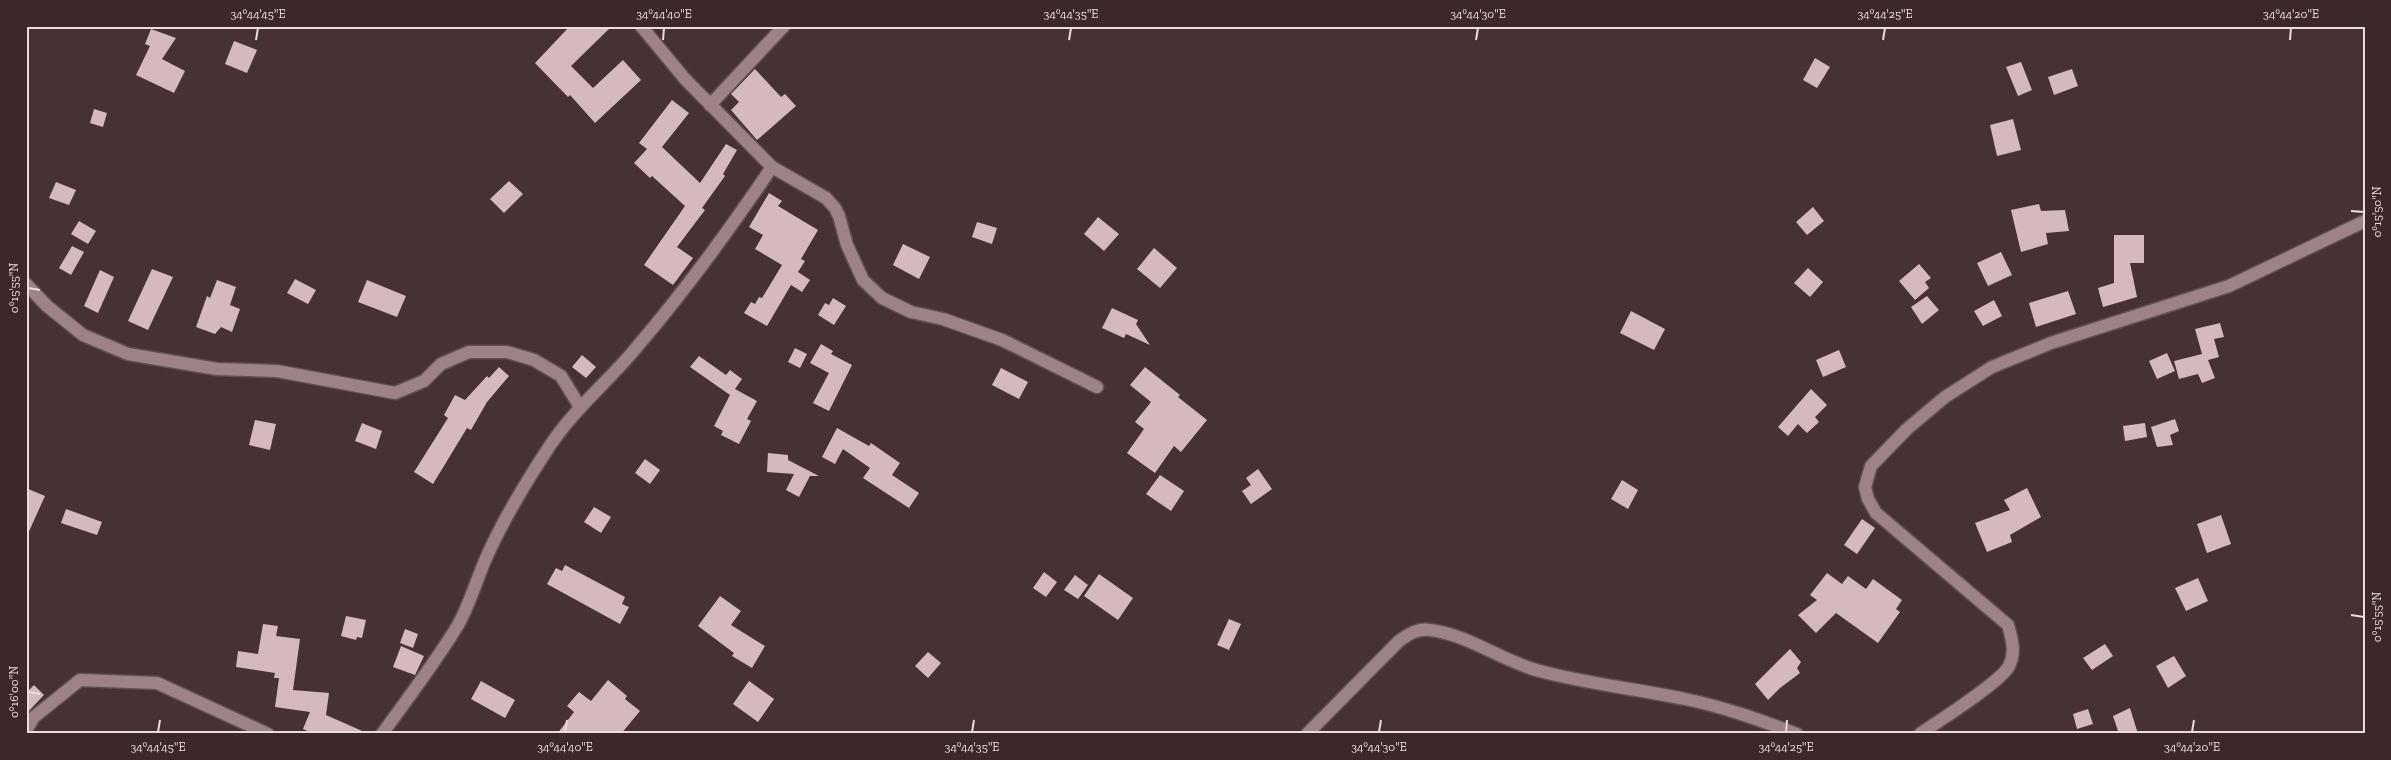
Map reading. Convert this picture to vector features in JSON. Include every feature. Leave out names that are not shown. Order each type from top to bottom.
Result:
[{"type":"street","points":[[641,26],[710,105],[772,167],[826,198],[835,208],[840,216],[847,245],[863,280],[882,298],[911,312],[957,324],[1002,340],[1097,387]]},
{"type":"street","points":[[710,105],[784,26]]},
{"type":"street","points":[[382,734],[423,678],[458,624],[487,556],[509,512],[549,446],[580,407],[626,360],[651,331],[742,214],[772,167]]},
{"type":"street","points":[[1920,734],[1979,693],[2009,667],[2014,648],[2008,625],[1876,513],[1868,499],[1865,487],[1871,466],[1907,429],[1944,397],[1992,367],[2051,343],[2229,286],[2365,220]]},
{"type":"street","points":[[26,284],[47,306],[84,335],[128,354],[217,369],[277,371],[395,393],[424,381],[441,364],[469,352],[507,352],[534,360],[561,376],[580,407]]},
{"type":"street","points":[[1307,734],[1399,641],[1413,631],[1428,630],[1451,634],[1506,660],[1538,670],[1687,699],[1751,716],[1797,734]]},
{"type":"street","points":[[26,730],[34,717],[80,680],[157,683],[268,734]]},
{"type":"building","points":[[570,26],[612,26],[571,66],[593,88],[623,60],[641,80],[595,123],[570,95],[568,97],[535,63]]},
{"type":"building","points":[[151,29],[176,38],[162,59],[185,71],[174,93],[136,75],[150,46],[145,44]]},
{"type":"building","points":[[234,41],[257,50],[247,73],[225,64]]},
{"type":"building","points":[[1815,58],[1830,67],[1817,88],[1803,80]]},
{"type":"building","points":[[2021,62],[2032,90],[2018,96],[2006,67]]},
{"type":"building","points":[[755,69],[781,97],[785,94],[796,106],[757,140],[731,110],[739,102],[731,94]]},
{"type":"building","points":[[2072,69],[2078,86],[2054,95],[2048,77]]},
{"type":"building","points":[[672,100],[689,113],[662,147],[700,183],[726,144],[737,150],[723,174],[725,176],[702,208],[705,210],[677,247],[693,258],[673,285],[644,265],[685,206],[652,176],[650,178],[634,163],[647,149],[639,143]]},
{"type":"building","points":[[94,109],[107,113],[103,127],[90,123]]},
{"type":"building","points":[[2013,119],[2021,150],[1997,156],[1990,125]]},
{"type":"building","points":[[509,181],[523,194],[504,213],[490,199]]},
{"type":"building","points":[[56,182],[76,190],[69,205],[49,198]]},
{"type":"building","points":[[769,193],[782,201],[778,206],[818,230],[801,259],[805,261],[798,272],[810,280],[802,292],[791,285],[767,326],[744,313],[751,302],[755,304],[759,297],[762,298],[782,265],[755,249],[763,235],[749,227]]},
{"type":"building","points":[[2039,204],[2041,211],[2065,210],[2069,231],[2046,233],[2048,244],[2021,252],[2011,210]]},
{"type":"building","points":[[1813,207],[1824,221],[1807,235],[1796,222]]},
{"type":"building","points":[[1098,217],[1119,234],[1104,251],[1084,234]]},
{"type":"building","points":[[79,221],[96,231],[88,244],[71,234]]},
{"type":"building","points":[[977,222],[997,228],[992,244],[972,237]]},
{"type":"building","points":[[2114,235],[2144,235],[2144,263],[2130,263],[2137,297],[2103,307],[2098,288],[2114,283]]},
{"type":"building","points":[[903,244],[930,257],[919,279],[893,265]]},
{"type":"building","points":[[72,246],[84,252],[71,275],[59,268]]},
{"type":"building","points":[[1154,248],[1177,268],[1160,288],[1137,269]]},
{"type":"building","points":[[2001,252],[2012,275],[1988,286],[1977,263]]},
{"type":"building","points":[[1919,264],[1931,278],[1925,282],[1929,288],[1915,300],[1899,281]]},
{"type":"building","points":[[1808,268],[1823,282],[1810,297],[1794,283]]},
{"type":"building","points":[[152,269],[173,277],[148,330],[128,321]]},
{"type":"building","points":[[100,270],[114,277],[98,313],[84,306]]},
{"type":"building","points":[[295,279],[316,290],[308,304],[287,293]]},
{"type":"building","points":[[217,280],[236,287],[230,305],[240,309],[232,332],[221,327],[215,334],[196,327],[207,296],[210,298]]},
{"type":"building","points":[[367,280],[406,296],[397,317],[358,302]]},
{"type":"building","points":[[2068,291],[2076,314],[2036,327],[2029,303]]},
{"type":"building","points":[[1927,296],[1939,310],[1922,324],[1911,307]]},
{"type":"building","points":[[833,298],[846,306],[834,325],[818,315],[825,303],[829,305]]},
{"type":"building","points":[[1994,300],[2002,316],[1983,326],[1974,311]]},
{"type":"building","points":[[1112,308],[1138,320],[1136,324],[1150,345],[1126,334],[1124,338],[1102,328]]},
{"type":"building","points":[[1631,311],[1665,329],[1654,350],[1620,333]]},
{"type":"building","points":[[2220,323],[2224,337],[2214,339],[2219,357],[2208,360],[2215,378],[2202,383],[2198,374],[2179,379],[2174,361],[2202,354],[2195,329]]},
{"type":"building","points":[[821,344],[833,351],[831,354],[852,365],[829,411],[813,403],[829,373],[810,363]]},
{"type":"building","points":[[795,348],[807,354],[800,368],[788,362]]},
{"type":"building","points":[[1839,350],[1846,367],[1823,377],[1816,360]]},
{"type":"building","points":[[2167,353],[2175,371],[2157,379],[2149,361]]},
{"type":"building","points":[[582,355],[596,367],[586,378],[572,367]]},
{"type":"building","points":[[699,356],[726,375],[730,370],[742,379],[735,389],[757,401],[747,419],[751,421],[739,444],[721,435],[723,431],[714,426],[730,395],[690,367]]},
{"type":"building","points":[[499,367],[509,376],[487,402],[471,430],[467,428],[433,484],[414,472],[448,418],[444,415],[455,395],[465,400],[487,376],[489,378]]},
{"type":"building","points":[[1145,367],[1207,420],[1181,452],[1174,446],[1155,473],[1127,453],[1144,429],[1135,422],[1151,402],[1130,385]]},
{"type":"building","points":[[1001,368],[1028,382],[1019,399],[992,385]]},
{"type":"building","points":[[1811,389],[1827,405],[1815,417],[1819,422],[1807,433],[1798,424],[1788,436],[1778,427]]},
{"type":"building","points":[[2175,419],[2179,431],[2170,435],[2173,445],[2157,447],[2151,427]]},
{"type":"building","points":[[255,420],[276,424],[270,450],[249,445]]},
{"type":"building","points":[[362,423],[382,431],[376,449],[355,441]]},
{"type":"building","points":[[2145,423],[2147,437],[2125,441],[2123,426]]},
{"type":"building","points":[[837,428],[869,446],[871,443],[900,463],[892,475],[919,493],[909,508],[863,478],[870,468],[843,449],[835,464],[822,457]]},
{"type":"building","points":[[768,453],[788,455],[788,460],[819,476],[810,476],[799,497],[786,490],[794,474],[767,472]]},
{"type":"building","points":[[645,459],[660,470],[650,484],[635,473]]},
{"type":"building","points":[[1258,469],[1272,489],[1251,504],[1242,491],[1251,485],[1246,478]]},
{"type":"building","points":[[1160,475],[1184,491],[1171,511],[1146,494]]},
{"type":"building","points":[[1622,480],[1638,490],[1628,509],[1611,499]]},
{"type":"building","points":[[26,488],[45,496],[26,538]]},
{"type":"building","points":[[2027,488],[2041,517],[2010,535],[2012,542],[1987,552],[1975,523],[2010,510],[2004,500]]},
{"type":"building","points":[[594,507],[611,517],[601,533],[584,522]]},
{"type":"building","points":[[66,509],[102,522],[97,535],[61,523]]},
{"type":"building","points":[[2221,515],[2231,544],[2207,553],[2197,524]]},
{"type":"building","points":[[1862,519],[1875,528],[1857,554],[1844,545]]},
{"type":"building","points":[[565,565],[625,597],[622,604],[629,607],[620,624],[547,584],[556,568],[562,571]]},
{"type":"building","points":[[1044,572],[1057,582],[1046,597],[1033,588]]},
{"type":"building","points":[[1827,573],[1842,584],[1848,576],[1866,589],[1873,579],[1902,600],[1896,609],[1900,612],[1878,643],[1836,613],[1816,633],[1798,615],[1817,600],[1810,595]]},
{"type":"building","points":[[1099,574],[1133,598],[1118,620],[1084,596]]},
{"type":"building","points":[[1075,575],[1088,585],[1078,599],[1064,590]]},
{"type":"building","points":[[2198,578],[2208,601],[2186,611],[2175,588]]},
{"type":"building","points":[[720,596],[741,611],[731,625],[765,646],[752,668],[732,656],[734,653],[698,626]]},
{"type":"building","points":[[346,616],[366,620],[362,638],[357,637],[356,640],[341,636]]},
{"type":"building","points":[[1229,619],[1241,624],[1229,650],[1217,645]]},
{"type":"building","points":[[263,624],[278,626],[276,636],[300,639],[293,690],[329,693],[326,715],[369,734],[314,734],[303,729],[310,712],[275,707],[279,678],[274,678],[275,673],[236,667],[238,651],[258,654]]},
{"type":"building","points":[[405,629],[418,634],[413,648],[400,643]]},
{"type":"building","points":[[2105,644],[2113,656],[2092,670],[2083,658]]},
{"type":"building","points":[[401,646],[424,656],[415,675],[393,667]]},
{"type":"building","points":[[1790,649],[1801,662],[1797,668],[1800,673],[1768,700],[1755,684]]},
{"type":"building","points":[[928,652],[941,663],[928,678],[915,666]]},
{"type":"building","points":[[2174,656],[2186,676],[2168,688],[2156,666]]},
{"type":"building","points":[[608,680],[627,696],[625,699],[640,711],[621,734],[557,734],[574,712],[567,706],[579,692],[591,701]]},
{"type":"building","points":[[481,681],[515,700],[505,718],[471,699]]},
{"type":"building","points":[[749,681],[774,699],[758,722],[733,704]]},
{"type":"building","points":[[34,685],[44,695],[26,714],[26,693]]},
{"type":"building","points":[[2130,708],[2138,734],[2119,734],[2113,716]]},
{"type":"building","points":[[2088,709],[2093,724],[2077,729],[2073,714]]}]
